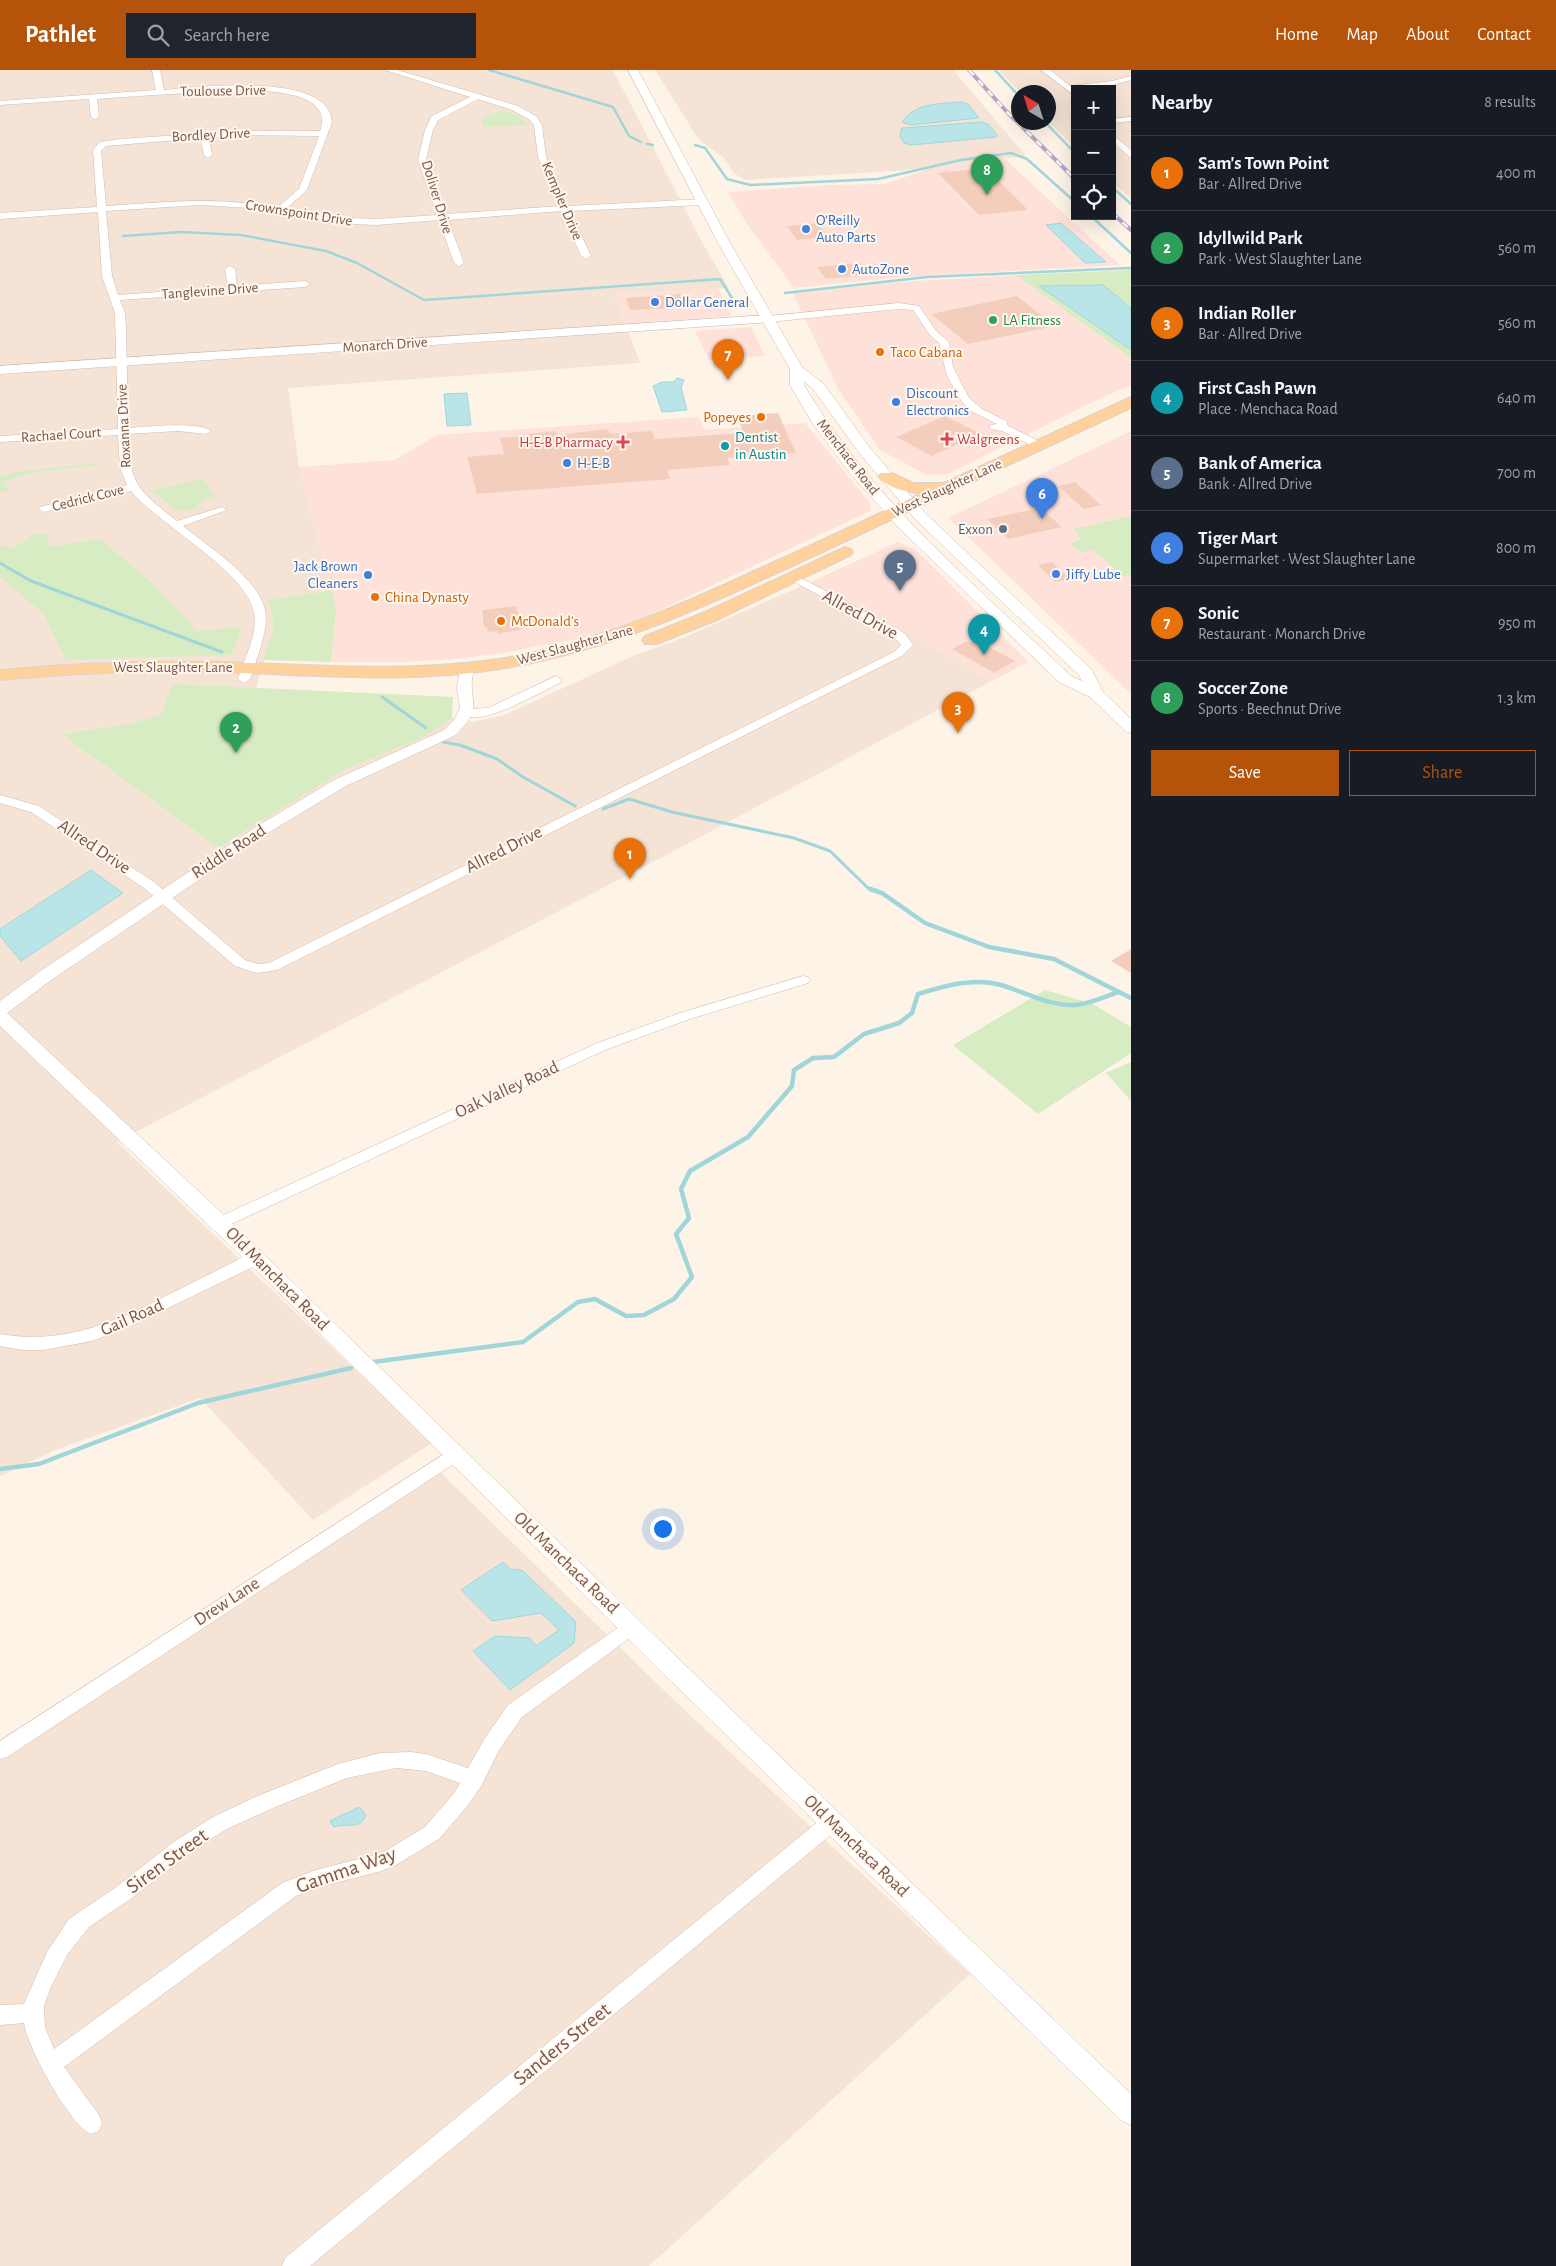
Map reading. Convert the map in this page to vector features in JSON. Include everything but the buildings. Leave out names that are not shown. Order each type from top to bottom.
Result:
[{"type":"main road","name":"Menchaca Road","points":[[633,70],[730,253],[797,369],[819,387],[851,433],[915,511],[1086,673],[1096,694]]},
{"type":"main road","name":"Menchaca Road","points":[[797,369],[797,386],[820,424],[842,454],[899,519],[1065,679],[1096,694],[1131,728]]},
{"type":"main road","name":"West Slaughter Lane","points":[[915,511],[954,484],[1131,402]]},
{"type":"main road","name":"West Slaughter Lane","points":[[465,675],[543,669],[603,655],[668,634],[793,577],[915,511],[1131,417]]},
{"type":"main road","points":[[886,476],[902,486],[918,489],[954,484]]},
{"type":"main road","name":"West Slaughter Lane","points":[[0,675],[41,671],[153,666],[350,685],[404,685],[465,675],[599,642],[651,624],[899,519]]},
{"type":"main road","points":[[695,623],[704,613],[706,608],[704,601]]},
{"type":"main road","name":"West Slaughter Lane","points":[[0,687],[83,679],[246,674]]},
{"type":"street","points":[[156,70],[160,92]]},
{"type":"street","name":"Kempler Drive","points":[[389,70],[515,108],[536,121],[542,157],[586,256]]},
{"type":"street","points":[[1045,70],[1071,91]]},
{"type":"street","points":[[1119,70],[1131,74]]},
{"type":"street","points":[[1102,85],[1131,78]]},
{"type":"street","name":"Toulouse Drive","points":[[0,103],[238,87],[289,92],[309,99],[322,108],[328,117],[324,134],[303,190],[280,211]]},
{"type":"street","points":[[93,97],[95,117]]},
{"type":"street","name":"Doliver Drive","points":[[459,263],[422,160],[429,130],[440,114],[477,97]]},
{"type":"street","points":[[1116,121],[1131,119]]},
{"type":"street","name":"Bordley Drive","points":[[99,146],[120,141],[253,132],[324,134]]},
{"type":"street","points":[[204,135],[208,155]]},
{"type":"street","points":[[1116,140],[1131,155]]},
{"type":"street","name":"Roxanna Drive","points":[[99,146],[96,150],[107,276],[115,298],[121,326],[125,472],[133,487],[243,582],[258,601],[261,613],[259,628],[246,674]]},
{"type":"street","name":"Crownspoint Drive","points":[[0,216],[200,202],[249,205],[358,222],[442,218],[628,204],[637,206],[702,199]]},
{"type":"street","points":[[230,269],[233,289]]},
{"type":"street","name":"Tanglevine Drive","points":[[115,298],[305,284]]},
{"type":"street","points":[[769,319],[899,306],[916,308],[933,333],[933,342],[944,353],[947,366],[943,372],[943,379],[953,398],[970,414],[994,427],[1004,428],[1039,445]]},
{"type":"street","name":"Monarch Drive","points":[[0,370],[769,319]]},
{"type":"street","name":"Rachael Court","points":[[0,439],[178,428],[206,432]]},
{"type":"street","name":"Cedrick Cove","points":[[44,509],[133,487]]},
{"type":"street","points":[[177,525],[222,510]]},
{"type":"street","name":"Allred Drive","points":[[0,799],[22,804],[49,817],[148,885],[240,963],[257,969],[272,967],[898,654],[907,645],[902,637],[894,631],[793,577]]},
{"type":"street","points":[[465,675],[468,713],[481,714],[492,711],[556,680]]},
{"type":"street","name":"Riddle Road","points":[[0,1010],[48,974],[262,830],[340,783],[449,733],[462,722],[468,713]]},
{"type":"street","name":"Oak Valley Road","points":[[220,1222],[600,1048],[685,1016],[803,980]]},
{"type":"street","name":"Old Manchaca Road","points":[[0,1016],[116,1122],[220,1222],[632,1627],[1131,2112]]},
{"type":"street","name":"Gail Road","points":[[0,1340],[34,1345],[80,1339],[127,1322],[257,1258]]},
{"type":"street","name":"Drew Lane","points":[[0,1751],[455,1454]]},
{"type":"street","name":"Gamma Way","points":[[51,2064],[289,1889],[316,1879],[374,1865],[412,1847],[432,1833],[462,1798],[474,1780],[492,1744],[515,1711],[632,1627]]},
{"type":"street","name":"Siren Street","points":[[32,2013],[53,1961],[72,1931],[165,1860],[219,1824],[346,1770],[377,1762],[403,1759],[433,1763],[447,1767],[474,1780]]},
{"type":"street","name":"Sanders Street","points":[[293,2266],[832,1822]]},
{"type":"street","points":[[0,2015],[32,2013],[36,2029],[51,2064],[91,2123]]},
{"type":"shaded area","points":[[0,70],[613,70],[703,244],[729,288],[615,295],[640,363],[288,388],[299,467],[332,590],[268,600],[274,626],[256,688],[173,684],[162,715],[128,724],[61,734],[218,848],[346,769],[424,737],[452,718],[472,722],[504,715],[633,656],[685,637],[813,581],[911,634],[992,681],[687,844],[117,1142],[432,1443],[313,1520],[200,1398],[55,1450],[0,1476]]},
{"type":"shaded area","points":[[655,70],[953,70],[1026,156],[896,171],[745,180],[734,173],[724,158],[699,140]]},
{"type":"shaded area","points":[[998,70],[1131,70],[1131,198],[1116,185],[1116,85],[1071,85],[1071,144],[1056,129],[1056,85],[1013,85]]},
{"type":"shaded area","points":[[1005,159],[1120,265],[903,277],[794,288],[748,226],[728,192],[829,185],[885,184],[937,166]]},
{"type":"shaded area","points":[[1016,275],[1131,358],[1131,385],[948,474],[927,475],[880,450],[838,389],[793,293],[898,282]]},
{"type":"shaded area","points":[[718,288],[731,316],[626,324],[615,295]]},
{"type":"shaded area","points":[[751,327],[765,356],[709,360],[695,331]]},
{"type":"shaded area","points":[[699,417],[704,430],[805,423],[871,504],[870,511],[630,624],[599,635],[496,654],[454,659],[402,662],[331,662],[336,611],[299,467],[395,460],[437,435]]},
{"type":"shaded area","points":[[1131,431],[1131,516],[1073,529],[1082,539],[1070,542],[1093,550],[1124,577],[1131,575],[1131,694],[948,518]]},
{"type":"shaded area","points":[[898,542],[916,550],[1028,662],[992,681],[911,634],[813,581]]},
{"type":"shaded area","points":[[440,1472],[679,1705],[970,1974],[649,2266],[0,2266],[0,1760]]},
{"type":"green space","points":[[503,110],[521,117],[528,125],[484,127],[481,119]]},
{"type":"green space","points":[[1131,270],[1131,358],[1016,275]]},
{"type":"green space","points":[[101,463],[101,465],[37,472],[2,482],[11,491],[0,491],[0,476],[21,471]]},
{"type":"green space","points":[[203,479],[214,496],[202,501],[194,509],[177,511],[151,490]]},
{"type":"green space","points":[[1131,516],[1131,575],[1124,577],[1093,550],[1081,553],[1070,543],[1082,539],[1073,529]]},
{"type":"green space","points":[[46,533],[50,547],[100,539],[153,584],[197,631],[242,627],[231,655],[66,660],[43,613],[0,577],[0,545],[13,549],[33,535]]},
{"type":"green space","points":[[332,590],[336,611],[331,662],[263,660],[274,626],[268,600]]},
{"type":"green space","points":[[173,684],[453,697],[452,718],[424,737],[346,769],[218,848],[61,734],[128,724],[161,715]]},
{"type":"green space","points":[[1045,990],[1093,1004],[1131,1027],[1131,1053],[1038,1114],[953,1045]]},
{"type":"green space","points":[[1131,1062],[1131,1101],[1106,1073]]},
{"type":"water","points":[[962,102],[968,104],[979,118],[910,125],[902,122],[908,115],[921,107]]},
{"type":"water","points":[[981,122],[988,124],[997,135],[996,137],[911,145],[904,143],[900,137],[901,129],[903,128]]},
{"type":"water","points":[[1061,223],[1106,262],[1085,263],[1046,225]]},
{"type":"water","points":[[1103,285],[1131,308],[1131,350],[1039,286]]},
{"type":"water","points":[[677,378],[684,380],[681,387],[687,410],[662,412],[653,386],[662,382],[674,382]]},
{"type":"water","points":[[467,393],[471,425],[447,426],[444,394]]},
{"type":"water","points":[[91,870],[123,893],[21,961],[0,936],[0,929]]},
{"type":"water","points":[[503,1562],[510,1569],[522,1570],[576,1622],[574,1643],[510,1690],[473,1651],[495,1636],[530,1638],[536,1646],[559,1630],[541,1613],[492,1621],[461,1590]]},
{"type":"water","points":[[359,1807],[366,1815],[356,1825],[334,1827],[330,1821]]},
{"type":"waterway","points":[[489,70],[613,107],[629,136],[641,142]]},
{"type":"waterway","points":[[995,70],[1011,87]]},
{"type":"waterway","points":[[1053,130],[1071,149]]},
{"type":"waterway","points":[[647,144],[653,145]]},
{"type":"waterway","points":[[695,145],[705,148],[727,179],[750,185],[878,179],[961,160],[1011,153],[1027,159],[1071,198]]},
{"type":"waterway","points":[[1116,191],[1131,204]]},
{"type":"waterway","points":[[1095,220],[1131,253]]},
{"type":"waterway","points":[[123,236],[181,232],[241,235],[326,251],[357,263],[424,300],[720,279],[732,298]]},
{"type":"waterway","points":[[785,293],[927,277],[1131,268]]},
{"type":"waterway","points":[[0,563],[31,581],[222,652]]},
{"type":"waterway","points":[[382,697],[426,728]]},
{"type":"waterway","points":[[443,742],[460,745],[497,759],[523,777],[575,806]]},
{"type":"waterway","points":[[603,809],[629,799],[672,812],[794,838],[830,851],[868,888],[873,890]]},
{"type":"waterway","points":[[873,890],[882,893],[925,923],[989,947],[1054,959],[1119,992]]},
{"type":"waterway","points":[[373,1362],[523,1342],[578,1302],[595,1299],[626,1316],[644,1315],[674,1299],[692,1277],[676,1234],[689,1218],[681,1189],[690,1171],[748,1137],[792,1086],[794,1070],[813,1058],[834,1057],[864,1034],[899,1023],[912,1013],[918,994],[948,986],[980,982],[1001,985],[1046,1001],[1075,1005],[1119,992]]},
{"type":"waterway","points":[[1119,992],[1131,998]]},
{"type":"waterway","points":[[0,1469],[39,1464],[198,1403],[351,1368]]},
{"type":"railway","points":[[969,70],[1008,113],[1071,175]]},
{"type":"railway","points":[[1116,217],[1131,230]]},
{"type":"place","name":"Soccer Zone","points":[[987,195]]},
{"type":"place","name":"O'Reilly Auto Parts","points":[[806,229]]},
{"type":"place","name":"AutoZone","points":[[842,269]]},
{"type":"place","name":"Dollar General","points":[[655,302]]},
{"type":"place","name":"LA Fitness","points":[[993,320]]},
{"type":"place","name":"Taco Cabana","points":[[880,352]]},
{"type":"place","name":"Sonic","points":[[728,380]]},
{"type":"place","name":"Discount Electronics","points":[[896,402]]},
{"type":"place","name":"Popeyes","points":[[761,417]]},
{"type":"place","name":"Walgreens","points":[[947,439]]},
{"type":"place","name":"H-E-B Pharmacy","points":[[623,442]]},
{"type":"place","name":"Dentist in Austin","points":[[725,446]]},
{"type":"place","name":"H-E-B","points":[[567,463]]},
{"type":"place","name":"Tiger Mart","points":[[1042,519]]},
{"type":"place","name":"Exxon","points":[[1003,529]]},
{"type":"place","name":"Jiffy Lube","points":[[1056,574]]},
{"type":"place","name":"Jack Brown Cleaners","points":[[368,575]]},
{"type":"place","name":"Bank of America","points":[[900,591]]},
{"type":"place","name":"China Dynasty","points":[[375,597]]},
{"type":"place","name":"McDonald's","points":[[501,621]]},
{"type":"place","name":"First Cash Pawn","points":[[984,655]]},
{"type":"place","name":"Indian Roller","points":[[958,733]]},
{"type":"place","name":"Idyllwild Park","points":[[236,753]]},
{"type":"place","name":"Sam's Town Point","points":[[630,879]]}]
